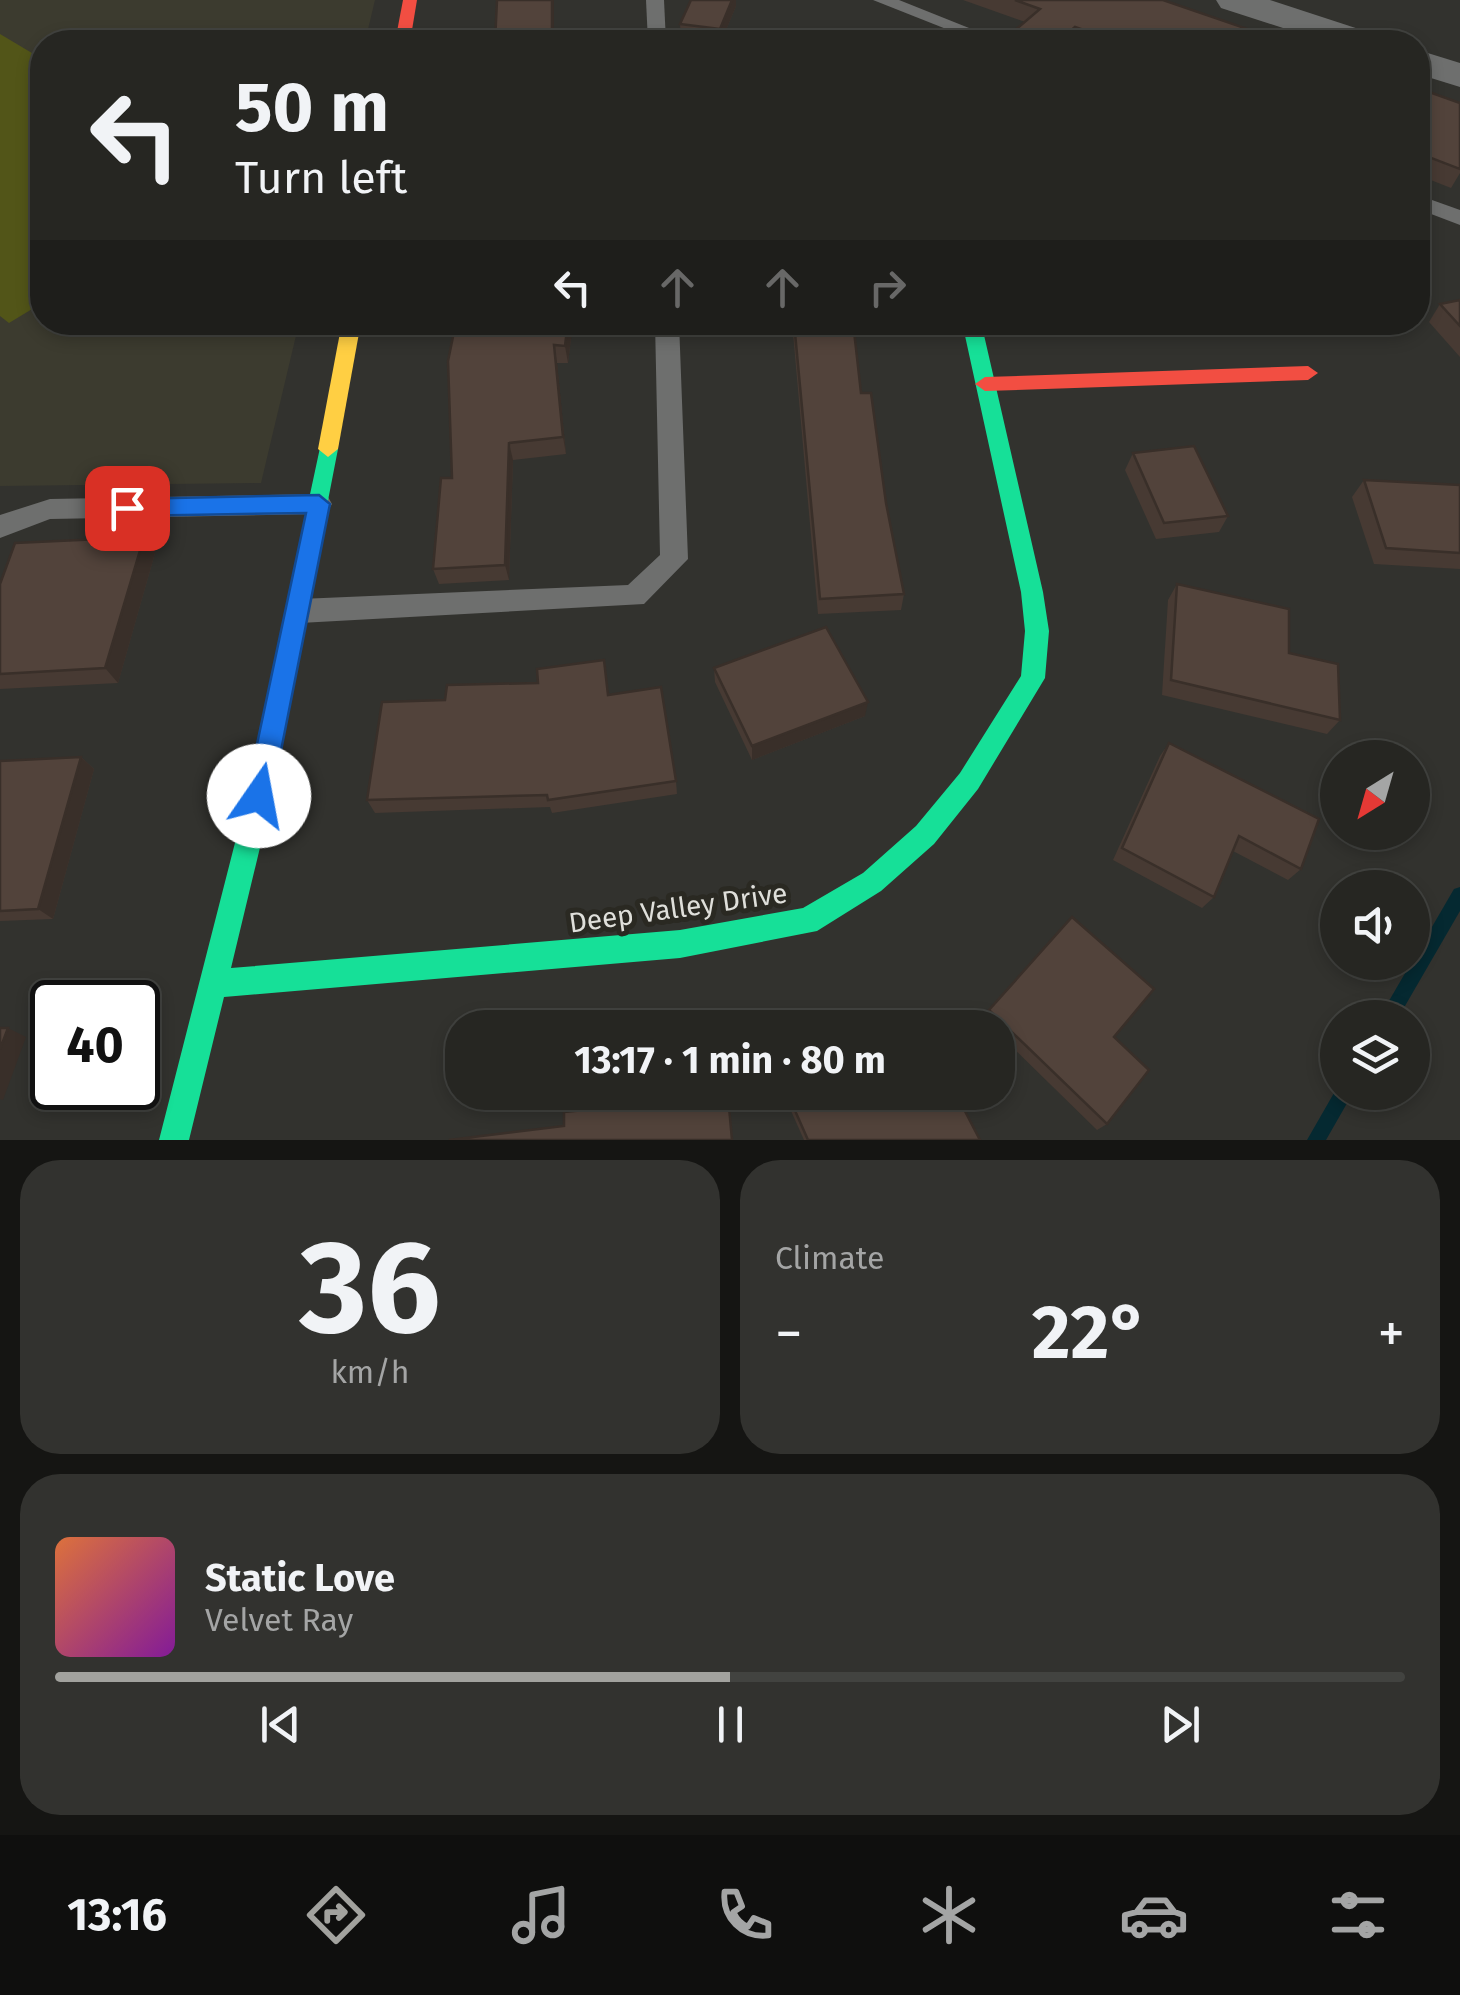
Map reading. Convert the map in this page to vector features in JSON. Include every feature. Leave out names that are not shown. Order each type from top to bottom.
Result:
[{"type":"street","points":[[405,30],[410,0]]},
{"type":"street","points":[[1234,0],[1325,30]]},
{"type":"street","points":[[1430,66],[1460,76]]},
{"type":"street","points":[[174,1140],[218,982],[300,610],[350,335]]},
{"type":"street","name":"Deep Valley Drive","points":[[218,982],[680,944],[807,921],[872,882],[925,834],[969,781],[1033,678],[1037,631],[1032,592],[974,335]]},
{"type":"street","points":[[986,384],[1308,374]]},
{"type":"lane","points":[[654,0],[656,30]]},
{"type":"lane","points":[[882,0],[963,30]]},
{"type":"lane","points":[[1430,207],[1460,218]]},
{"type":"lane","points":[[300,610],[634,596],[674,559],[667,335]]},
{"type":"lane","points":[[0,527],[24,515],[50,509],[319,504]]},
{"type":"shaded area","points":[[0,0],[375,0],[368,30],[30,30],[30,335],[296,335],[261,483],[0,486]]},
{"type":"shaded area","points":[[0,34],[30,52],[30,310],[9,323],[0,316]]},
{"type":"building","points":[[497,0],[552,0],[552,30],[496,30]]},
{"type":"building","points":[[691,0],[732,0],[720,29],[680,24]]},
{"type":"building","points":[[1015,0],[1163,0],[1250,30],[1015,30],[1040,9]]},
{"type":"building","points":[[1430,92],[1460,103],[1460,169],[1430,158]]},
{"type":"building","points":[[1460,300],[1460,326],[1440,304]]},
{"type":"building","points":[[453,335],[566,335],[565,346],[554,345],[563,437],[509,443],[505,565],[433,569],[441,478],[452,478],[448,361]]},
{"type":"building","points":[[795,335],[854,335],[861,393],[871,393],[886,503],[904,594],[820,599]]},
{"type":"building","points":[[1194,446],[1228,516],[1164,523],[1133,453]]},
{"type":"building","points":[[1364,480],[1460,485],[1460,553],[1386,548]]},
{"type":"building","points":[[144,537],[105,668],[0,674],[0,584],[15,543]]},
{"type":"building","points":[[1177,584],[1289,609],[1289,653],[1338,664],[1340,720],[1171,680]]},
{"type":"building","points":[[826,627],[868,702],[752,746],[714,668]]},
{"type":"building","points":[[604,660],[608,695],[661,687],[676,781],[548,800],[547,795],[367,800],[382,702],[445,700],[447,685],[538,683],[537,669]]},
{"type":"building","points":[[1169,743],[1319,819],[1301,869],[1239,836],[1214,897],[1122,848]]},
{"type":"building","points":[[81,757],[38,909],[0,911],[0,761]]},
{"type":"building","points":[[1072,917],[1154,989],[1114,1037],[1149,1070],[1107,1124],[1015,1035],[1015,1010],[989,1010]]},
{"type":"building","points":[[0,1028],[8,1028],[0,1049]]},
{"type":"building","points":[[729,1110],[732,1140],[449,1140],[564,1126],[564,1112]]},
{"type":"building","points":[[795,1110],[964,1110],[980,1140],[808,1140]]},
{"type":"waterway","points":[[1399,1000],[1460,895]]},
{"type":"waterway","points":[[1316,1140],[1334,1110]]},
{"type":"traffic: fast","points":[[218,983],[680,944],[807,921],[872,882],[925,835],[969,781],[1033,678],[1037,631],[1032,592],[974,335]]},
{"type":"traffic: fast","points":[[174,1140],[250,835],[328,449]]},
{"type":"traffic: slow","points":[[328,449],[350,335]]},
{"type":"traffic: jam","points":[[405,30],[410,0]]},
{"type":"traffic: jam","points":[[985,384],[1308,373]]},
{"type":"route","points":[[127,508],[319,504],[259,796]]}]
